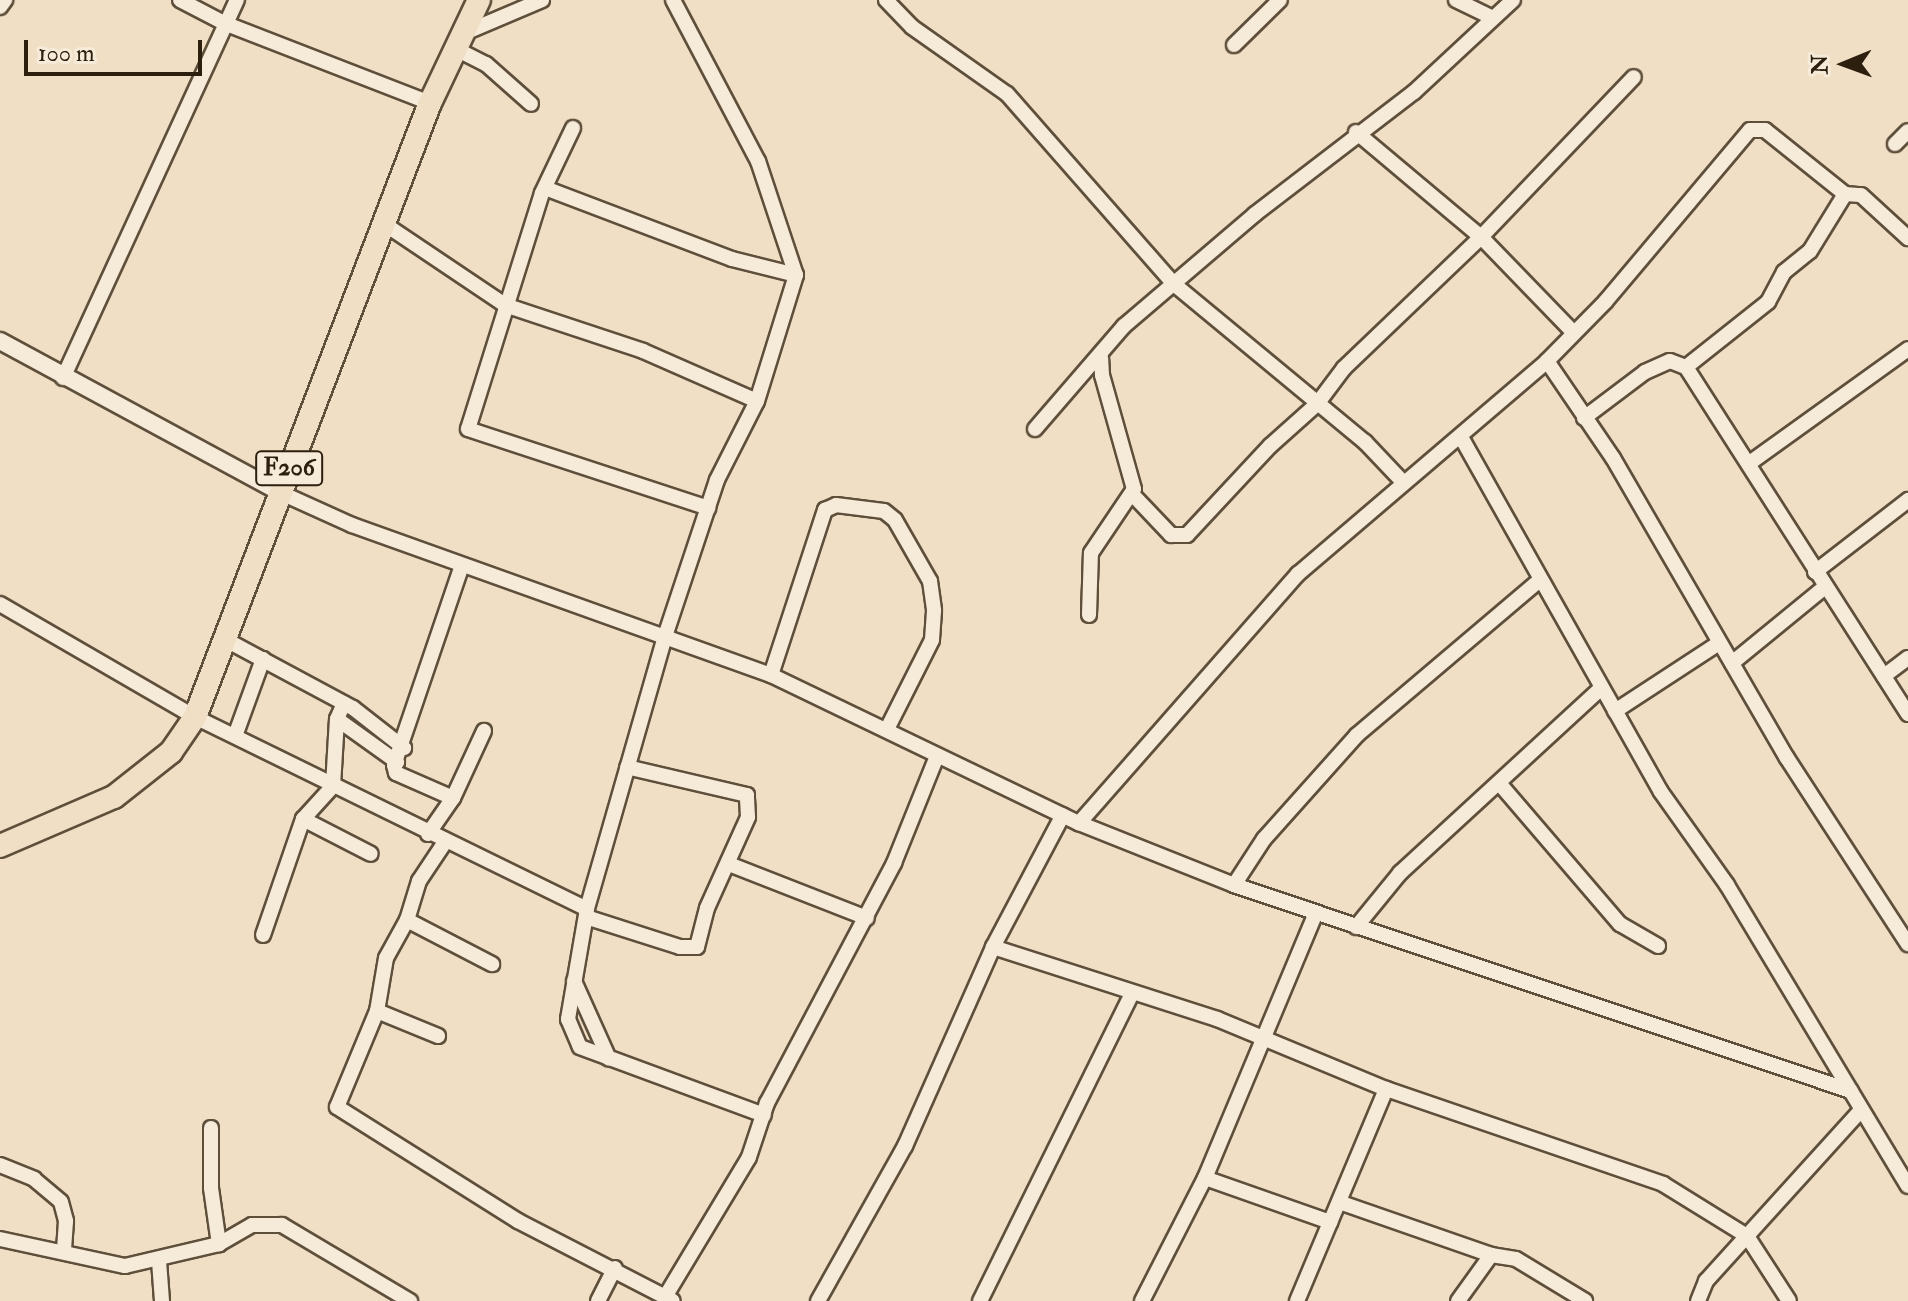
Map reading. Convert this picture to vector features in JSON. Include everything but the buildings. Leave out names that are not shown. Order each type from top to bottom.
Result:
[{"type":"main road","name":"F206","points":[[0,846],[114,797],[161,761],[195,717],[228,641],[279,492],[430,103],[456,42],[479,0]]},
{"type":"street","points":[[0,7],[5,0]]},
{"type":"street","points":[[180,0],[224,23],[430,103]]},
{"type":"street","points":[[63,378],[158,180],[224,23],[237,0]]},
{"type":"street","points":[[531,104],[456,42],[542,0]]},
{"type":"street","points":[[673,0],[758,161],[796,275],[757,401],[708,508],[666,633],[586,913],[568,1019],[574,1040],[609,1059],[764,1115]]},
{"type":"street","points":[[886,0],[912,27],[1007,94],[1174,284],[1365,442],[1403,482]]},
{"type":"street","points":[[1234,45],[1280,0]]},
{"type":"street","points":[[1456,0],[1493,18]]},
{"type":"street","points":[[1035,429],[1101,358],[1112,338],[1356,132],[1414,92],[1513,0]]},
{"type":"street","points":[[1134,496],[1171,535],[1187,535],[1270,446],[1317,404],[1344,368],[1481,237],[1634,77]]},
{"type":"street","points":[[573,128],[545,188],[505,305],[468,429],[708,508]]},
{"type":"street","points":[[1079,823],[1249,625],[1403,482],[1461,437],[1547,361],[1630,274],[1750,130],[1765,130],[1845,194],[1861,195],[1908,238]]},
{"type":"street","points":[[1895,144],[1908,131]]},
{"type":"street","points":[[1356,132],[1481,237],[1573,332]]},
{"type":"street","points":[[545,188],[732,259],[796,275]]},
{"type":"street","points":[[1686,367],[1768,302],[1784,272],[1810,251],[1845,194]]},
{"type":"street","points":[[383,223],[505,305],[643,351],[757,401]]},
{"type":"street","points":[[0,341],[63,378],[279,492],[462,565],[666,633],[771,675],[1079,823],[1315,915],[1851,1091]]},
{"type":"street","points":[[1751,462],[1908,349]]},
{"type":"street","points":[[1089,615],[1088,572],[1097,537],[1134,496],[1134,477],[1102,375],[1101,358]]},
{"type":"street","points":[[1547,361],[1629,484],[1719,643],[1908,944]]},
{"type":"street","points":[[1584,418],[1645,372],[1670,361],[1686,367],[1751,462],[1815,572],[1908,714]]},
{"type":"street","points":[[1461,437],[1601,688],[1908,1186]]},
{"type":"street","points":[[1815,572],[1908,500]]},
{"type":"street","points":[[771,675],[825,510],[836,505],[884,511],[895,520],[930,581],[934,611],[932,640],[887,729]]},
{"type":"street","points":[[453,798],[396,773],[462,565]]},
{"type":"street","points":[[1234,885],[1264,839],[1357,735],[1540,580]]},
{"type":"street","points":[[1732,663],[1825,587]]},
{"type":"street","points":[[0,604],[195,717],[586,913],[691,949],[700,941],[704,917],[748,817],[747,795],[627,767]]},
{"type":"street","points":[[228,641],[344,703],[404,748]]},
{"type":"street","points":[[1615,711],[1719,643]]},
{"type":"street","points":[[1884,676],[1908,658]]},
{"type":"street","points":[[235,736],[263,659]]},
{"type":"street","points":[[1356,927],[1400,873],[1601,688]]},
{"type":"street","points":[[263,935],[303,819],[333,786],[337,719],[344,703]]},
{"type":"street","points":[[337,719],[397,762]]},
{"type":"street","points":[[428,834],[453,798],[484,731]]},
{"type":"street","points":[[445,842],[419,881],[407,920],[386,958],[377,1011],[337,1103],[339,1111],[427,1160],[518,1221],[615,1268],[669,1299],[690,1250],[732,1191],[764,1115],[867,918],[937,756]]},
{"type":"street","points":[[616,802],[646,772]]},
{"type":"street","points":[[1499,783],[1620,924],[1658,946]]},
{"type":"street","points":[[818,1301],[905,1146],[993,947],[1063,815]]},
{"type":"street","points":[[303,819],[371,854]]},
{"type":"street","points":[[729,864],[867,918]]},
{"type":"street","points":[[1142,1301],[1205,1178],[1315,915]]},
{"type":"street","points":[[407,920],[492,964]]},
{"type":"street","points":[[993,947],[1131,995],[1171,1003],[1386,1089],[1663,1184],[1747,1236],[1789,1301]]},
{"type":"street","points":[[574,981],[609,1059]]},
{"type":"street","points":[[980,1301],[1131,995]]},
{"type":"street","points":[[570,1000],[586,1012]]},
{"type":"street","points":[[377,1011],[438,1036]]},
{"type":"street","points":[[1297,1301],[1386,1089]]},
{"type":"street","points":[[1698,1301],[1706,1281],[1861,1110]]},
{"type":"street","points":[[211,1128],[211,1188],[219,1244]]},
{"type":"street","points":[[0,1165],[34,1179],[61,1202],[66,1221],[64,1250]]},
{"type":"street","points":[[1205,1178],[1330,1222]]},
{"type":"street","points":[[1339,1202],[1491,1255],[1516,1259],[1585,1301]]},
{"type":"street","points":[[0,1239],[64,1250],[125,1266],[159,1261],[219,1244],[252,1225],[282,1225],[410,1301]]},
{"type":"street","points":[[1460,1245],[1475,1272]]},
{"type":"street","points":[[1458,1301],[1475,1272],[1491,1255]]},
{"type":"street","points":[[159,1261],[162,1301]]},
{"type":"street","points":[[598,1301],[615,1268]]}]
